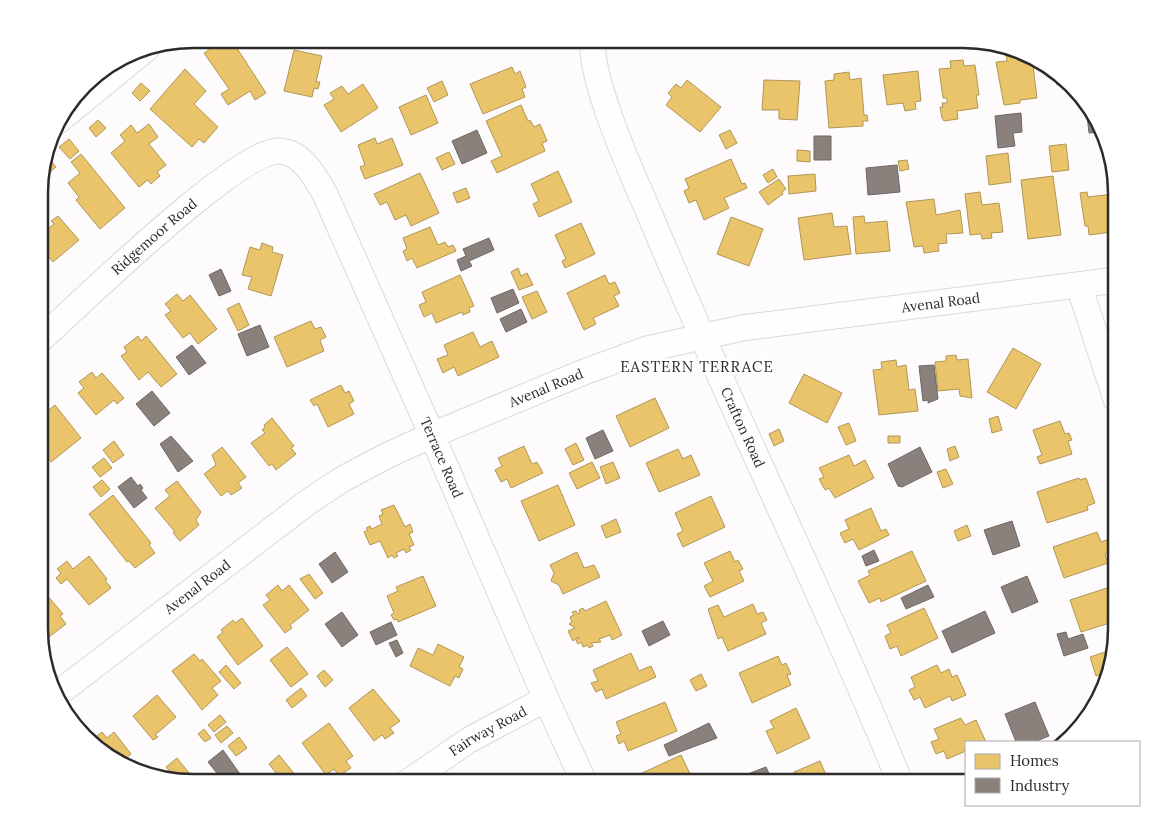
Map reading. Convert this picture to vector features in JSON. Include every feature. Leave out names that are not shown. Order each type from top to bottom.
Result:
[{"type":"street","name":"Crafton Road","points":[[592,48],[596,72],[626,159],[700,335],[818,591],[897,774]]},
{"type":"street","points":[[79,103],[131,61]]},
{"type":"street","name":"Ridgemoor Road","points":[[48,333],[164,227],[210,190],[244,164],[263,155],[280,151]]},
{"type":"street","name":"Terrace Road","points":[[280,151],[301,158],[325,194],[580,774]]},
{"type":"street","name":"Avenal Road","points":[[62,690],[308,502],[341,480],[386,456],[432,435],[602,365],[647,349],[700,335],[742,328],[1107,281]]},
{"type":"street","points":[[1079,286],[1107,372]]},
{"type":"street","name":"Fairway Road","points":[[420,773],[468,740],[546,699]]},
{"type":"building: Homes","points":[[212,48],[237,48],[266,93],[255,100],[250,91],[228,105],[221,94],[229,89],[204,53]]},
{"type":"building: Homes","points":[[294,50],[322,56],[316,82],[320,82],[318,89],[314,88],[312,97],[284,91]]},
{"type":"building: Homes","points":[[1006,54],[1033,66],[1037,98],[1020,100],[1020,103],[1004,105],[996,62],[1007,61]]},
{"type":"building: Homes","points":[[963,60],[964,66],[975,65],[979,95],[976,95],[978,108],[957,111],[958,119],[944,121],[940,107],[943,107],[942,103],[947,103],[947,98],[943,98],[939,69],[951,68],[950,61]]},
{"type":"building: Homes","points":[[512,67],[515,74],[520,71],[526,87],[522,89],[525,97],[483,114],[470,84]]},
{"type":"building: Homes","points":[[185,69],[206,91],[194,104],[218,127],[204,143],[199,139],[192,147],[150,109]]},
{"type":"building: Homes","points":[[918,71],[921,101],[915,102],[916,109],[905,111],[903,103],[887,105],[883,75]]},
{"type":"building: Homes","points":[[849,72],[850,80],[861,78],[864,115],[867,115],[868,121],[863,121],[863,126],[829,128],[825,81],[834,80],[834,74]]},
{"type":"building: Homes","points":[[687,80],[721,107],[700,132],[666,105],[672,97],[668,93],[676,84],[681,88]]},
{"type":"building: Homes","points":[[764,80],[800,81],[797,120],[779,119],[779,110],[762,110]]},
{"type":"building: Homes","points":[[442,81],[448,95],[434,102],[427,88]]},
{"type":"building: Homes","points":[[141,83],[150,91],[140,101],[132,93]]},
{"type":"building: Homes","points":[[363,84],[378,108],[341,132],[324,105],[334,99],[330,93],[342,86],[348,94]]},
{"type":"building: Homes","points":[[426,95],[438,123],[411,135],[399,107]]},
{"type":"building: Homes","points":[[521,105],[528,121],[530,120],[534,127],[540,124],[547,141],[542,143],[545,151],[497,173],[491,161],[502,156],[486,121]]},
{"type":"building: Homes","points":[[98,120],[106,128],[96,137],[89,128]]},
{"type":"building: Homes","points":[[149,124],[158,137],[149,144],[166,165],[157,172],[160,176],[151,184],[148,180],[139,187],[111,153],[125,141],[120,135],[131,125],[137,133]]},
{"type":"building: Homes","points":[[730,130],[737,143],[726,149],[719,135]]},
{"type":"building: Homes","points":[[375,138],[377,144],[392,138],[403,165],[365,179],[360,167],[365,165],[358,145]]},
{"type":"building: Homes","points":[[69,139],[79,151],[70,159],[59,147]]},
{"type":"building: Homes","points":[[1066,144],[1069,170],[1052,172],[1049,146]]},
{"type":"building: Homes","points":[[797,150],[810,151],[810,162],[797,161]]},
{"type":"building: Homes","points":[[449,152],[455,164],[442,170],[436,158]]},
{"type":"building: Homes","points":[[1008,153],[1011,182],[989,185],[986,156]]},
{"type":"building: Homes","points":[[81,154],[125,208],[100,229],[76,200],[79,197],[68,183],[80,173],[71,162]]},
{"type":"building: Homes","points":[[731,159],[742,184],[745,183],[747,188],[724,198],[729,208],[704,220],[696,200],[689,203],[684,191],[689,188],[685,179]]},
{"type":"building: Homes","points":[[907,160],[909,169],[900,171],[898,161]]},
{"type":"building: Homes","points":[[51,161],[56,167],[49,173]]},
{"type":"building: Homes","points":[[773,169],[777,177],[768,183],[763,175]]},
{"type":"building: Homes","points":[[558,171],[572,202],[539,217],[533,204],[539,201],[531,184]]},
{"type":"building: Homes","points":[[420,173],[439,213],[411,226],[406,215],[395,220],[387,202],[380,205],[374,194]]},
{"type":"building: Homes","points":[[815,174],[816,191],[789,194],[788,176]]},
{"type":"building: Homes","points":[[1053,176],[1061,235],[1028,239],[1021,180]]},
{"type":"building: Homes","points":[[779,179],[786,189],[782,192],[783,194],[768,205],[759,192]]},
{"type":"building: Homes","points":[[466,188],[470,198],[457,203],[453,193]]},
{"type":"building: Homes","points":[[980,192],[982,205],[999,203],[1003,232],[991,233],[992,238],[982,239],[981,234],[970,235],[965,194]]},
{"type":"building: Homes","points":[[1087,192],[1088,197],[1107,195],[1107,233],[1089,235],[1088,226],[1085,226],[1080,193]]},
{"type":"building: Homes","points":[[934,199],[936,215],[960,210],[963,233],[946,234],[947,243],[938,244],[939,251],[924,253],[923,246],[914,247],[906,202]]},
{"type":"building: Homes","points":[[832,213],[834,227],[847,226],[851,254],[804,260],[798,218]]},
{"type":"building: Homes","points":[[58,216],[79,240],[53,262],[48,256],[48,229],[54,224],[51,221]]},
{"type":"building: Homes","points":[[864,216],[865,223],[887,221],[890,251],[856,254],[853,217]]},
{"type":"building: Homes","points":[[731,217],[763,229],[749,266],[717,254]]},
{"type":"building: Homes","points":[[581,223],[595,254],[565,268],[562,261],[566,259],[555,235]]},
{"type":"building: Homes","points":[[430,227],[438,245],[445,242],[448,247],[453,245],[456,251],[417,268],[412,258],[407,261],[403,251],[407,249],[403,238]]},
{"type":"building: Homes","points":[[262,243],[273,247],[272,252],[283,255],[271,296],[248,289],[252,277],[242,275],[250,247],[260,250]]},
{"type":"building: Homes","points":[[518,268],[521,276],[527,273],[533,285],[519,290],[511,272]]},
{"type":"building: Homes","points":[[460,275],[474,306],[469,308],[470,312],[463,315],[462,312],[436,323],[432,313],[424,317],[419,305],[426,302],[422,292]]},
{"type":"building: Homes","points":[[605,275],[609,284],[615,282],[620,293],[614,296],[619,306],[593,318],[596,324],[584,330],[567,293]]},
{"type":"building: Homes","points":[[537,291],[547,312],[532,319],[522,297]]},
{"type":"building: Homes","points":[[177,294],[183,301],[190,295],[217,329],[198,344],[190,333],[183,338],[165,315],[171,311],[165,304]]},
{"type":"building: Homes","points":[[239,303],[249,325],[238,331],[227,309]]},
{"type":"building: Homes","points":[[311,321],[315,329],[321,327],[326,337],[320,340],[324,351],[287,367],[274,337]]},
{"type":"building: Homes","points":[[473,332],[480,347],[492,341],[499,357],[458,376],[454,367],[443,373],[437,359],[448,355],[444,345]]},
{"type":"building: Homes","points":[[138,336],[141,341],[146,336],[177,374],[161,387],[148,372],[139,380],[121,356],[127,352],[124,347]]},
{"type":"building: Homes","points":[[1013,348],[1041,364],[1016,409],[987,392]]},
{"type":"building: Homes","points":[[956,355],[957,360],[968,359],[972,398],[960,396],[959,389],[938,391],[935,362],[946,361],[946,356]]},
{"type":"building: Homes","points":[[896,360],[897,367],[906,365],[909,390],[915,389],[918,411],[879,415],[873,370],[882,369],[881,362]]},
{"type":"building: Homes","points":[[92,372],[96,378],[102,373],[124,398],[117,404],[114,400],[96,415],[78,393],[84,388],[79,382]]},
{"type":"building: Homes","points":[[804,374],[842,393],[827,423],[789,403]]},
{"type":"building: Homes","points":[[341,385],[345,393],[349,391],[354,401],[349,404],[354,414],[328,427],[317,404],[314,406],[310,400]]},
{"type":"building: Homes","points":[[655,398],[669,428],[630,447],[616,416]]},
{"type":"building: Homes","points":[[55,405],[81,438],[51,462],[48,458],[48,410]]},
{"type":"building: Homes","points":[[998,416],[1002,430],[992,433],[989,419]]},
{"type":"building: Homes","points":[[272,418],[294,446],[291,448],[296,454],[276,470],[272,464],[269,466],[251,443],[265,433],[262,430],[265,427],[264,425]]},
{"type":"building: Homes","points":[[1060,421],[1065,434],[1069,433],[1072,440],[1068,441],[1072,454],[1040,464],[1037,457],[1042,455],[1033,430]]},
{"type":"building: Homes","points":[[849,423],[856,441],[846,445],[838,427]]},
{"type":"building: Homes","points":[[779,429],[784,441],[774,446],[769,434]]},
{"type":"building: Homes","points":[[888,436],[900,436],[900,443],[888,443]]},
{"type":"building: Homes","points":[[114,441],[124,455],[113,463],[103,450]]},
{"type":"building: Homes","points":[[576,443],[584,460],[573,465],[565,449]]},
{"type":"building: Homes","points":[[524,446],[532,464],[537,462],[543,473],[511,488],[507,479],[501,482],[495,470],[502,466],[498,458]]},
{"type":"building: Homes","points":[[955,446],[959,457],[950,461],[947,449]]},
{"type":"building: Homes","points":[[222,447],[246,477],[238,483],[242,488],[231,495],[228,491],[221,496],[204,474],[216,465],[212,455]]},
{"type":"building: Homes","points":[[678,449],[683,459],[691,455],[700,475],[659,492],[646,463]]},
{"type":"building: Homes","points":[[849,455],[854,466],[865,460],[874,478],[835,498],[829,488],[825,490],[819,479],[824,477],[819,468]]},
{"type":"building: Homes","points":[[104,458],[112,468],[100,477],[92,467]]},
{"type":"building: Homes","points":[[592,462],[600,478],[577,489],[569,473]]},
{"type":"building: Homes","points":[[613,462],[620,478],[606,484],[600,467]]},
{"type":"building: Homes","points":[[946,469],[953,484],[943,488],[937,472]]},
{"type":"building: Homes","points":[[1079,478],[1080,480],[1086,478],[1095,503],[1087,506],[1088,510],[1047,523],[1037,492]]},
{"type":"building: Homes","points":[[102,480],[110,489],[101,497],[93,487]]},
{"type":"building: Homes","points":[[177,481],[201,512],[196,520],[199,525],[180,541],[155,508],[170,496],[165,490]]},
{"type":"building: Homes","points":[[558,485],[575,525],[539,541],[521,501]]},
{"type":"building: Homes","points":[[113,495],[151,543],[149,545],[155,553],[135,568],[129,561],[127,562],[89,514]]},
{"type":"building: Homes","points":[[711,496],[725,527],[683,547],[677,534],[683,531],[675,513]]},
{"type":"building: Homes","points":[[394,505],[405,527],[410,524],[413,532],[409,534],[414,545],[409,547],[411,550],[406,553],[404,549],[396,553],[398,556],[394,558],[392,555],[388,558],[380,541],[370,545],[364,532],[370,526],[372,529],[382,524],[379,516],[383,514],[381,510]]},
{"type":"building: Homes","points":[[871,508],[881,531],[886,529],[889,535],[859,550],[853,539],[845,543],[840,533],[849,529],[845,520]]},
{"type":"building: Homes","points":[[616,519],[621,532],[606,538],[601,526]]},
{"type":"building: Homes","points":[[967,525],[971,536],[958,541],[954,531]]},
{"type":"building: Homes","points":[[1097,532],[1101,542],[1107,540],[1107,553],[1105,554],[1107,563],[1064,578],[1053,547]]},
{"type":"building: Homes","points":[[730,551],[735,562],[738,560],[743,569],[739,571],[744,581],[710,597],[704,586],[713,581],[704,563]]},
{"type":"building: Homes","points":[[912,551],[926,581],[881,602],[880,598],[869,603],[858,581],[870,575],[868,571]]},
{"type":"building: Homes","points":[[577,552],[584,568],[594,565],[600,577],[563,594],[559,585],[551,581],[554,573],[550,565]]},
{"type":"building: Homes","points":[[89,556],[107,579],[105,580],[111,588],[89,605],[67,579],[61,584],[56,578],[61,573],[57,569],[67,561],[73,569]]},
{"type":"building: Homes","points":[[309,574],[323,593],[315,599],[300,579]]},
{"type":"building: Homes","points":[[423,576],[436,606],[398,622],[397,619],[394,620],[391,615],[394,613],[387,596],[398,591],[396,587]]},
{"type":"building: Homes","points":[[278,585],[282,591],[289,585],[309,610],[290,625],[292,628],[285,633],[263,605],[270,600],[266,595]]},
{"type":"building: Homes","points":[[1107,588],[1107,624],[1081,632],[1070,600]]},
{"type":"building: Homes","points":[[48,596],[63,614],[60,616],[66,624],[48,638]]},
{"type":"building: Homes","points":[[606,601],[622,635],[612,640],[610,635],[599,639],[601,642],[591,643],[593,646],[589,648],[588,645],[583,647],[581,642],[578,644],[576,641],[579,637],[573,641],[568,631],[575,628],[569,624],[572,622],[570,617],[574,615],[572,612],[576,611],[578,614],[580,613],[579,610],[583,608],[585,611]]},
{"type":"building: Homes","points":[[753,604],[757,614],[763,612],[767,620],[761,623],[766,634],[728,651],[722,637],[718,639],[708,609],[718,605],[724,617]]},
{"type":"building: Homes","points":[[924,608],[938,638],[901,656],[897,646],[890,649],[885,636],[891,633],[887,625]]},
{"type":"building: Homes","points":[[242,618],[263,646],[238,665],[217,637],[223,632],[221,630],[233,620],[235,623]]},
{"type":"building: Homes","points":[[438,644],[464,657],[459,667],[463,669],[459,678],[455,676],[450,686],[410,666],[418,648],[433,655]]},
{"type":"building: Homes","points":[[287,647],[308,674],[291,687],[270,660]]},
{"type":"building: Homes","points":[[1106,652],[1100,674],[1096,676],[1090,657]]},
{"type":"building: Homes","points":[[631,653],[639,671],[651,666],[656,677],[606,699],[602,689],[596,692],[591,683],[598,681],[593,670]]},
{"type":"building: Homes","points":[[194,654],[200,661],[202,659],[221,681],[212,688],[218,695],[202,710],[172,671]]},
{"type":"building: Homes","points":[[778,656],[782,665],[786,663],[791,674],[787,675],[791,685],[752,703],[739,673]]},
{"type":"building: Homes","points":[[226,665],[241,683],[234,689],[219,672]]},
{"type":"building: Homes","points":[[937,665],[941,673],[949,669],[952,677],[957,675],[966,695],[952,701],[950,696],[925,708],[920,697],[914,700],[909,690],[915,687],[911,677]]},
{"type":"building: Homes","points":[[324,670],[333,680],[325,687],[317,676]]},
{"type":"building: Homes","points":[[701,674],[707,686],[696,691],[690,680]]},
{"type":"building: Homes","points":[[301,688],[307,696],[292,708],[286,700]]},
{"type":"building: Homes","points":[[373,689],[400,721],[390,728],[394,733],[385,739],[382,735],[374,741],[349,708]]},
{"type":"building: Homes","points":[[157,695],[176,717],[155,735],[158,737],[153,740],[133,716]]},
{"type":"building: Homes","points":[[665,702],[677,731],[628,751],[624,741],[619,744],[616,736],[621,734],[616,722]]},
{"type":"building: Homes","points":[[796,708],[810,738],[777,754],[766,731],[774,728],[770,721]]},
{"type":"building: Homes","points":[[220,715],[226,722],[214,732],[208,725]]},
{"type":"building: Homes","points":[[961,718],[965,725],[976,720],[986,741],[965,741],[965,751],[947,759],[944,751],[936,754],[931,742],[939,739],[934,729]]},
{"type":"building: Homes","points":[[329,723],[353,756],[346,761],[351,768],[343,773],[337,773],[334,769],[328,773],[325,773],[302,743]]},
{"type":"building: Homes","points":[[227,726],[233,733],[221,743],[215,735]]},
{"type":"building: Homes","points":[[204,729],[211,738],[205,742],[198,734]]},
{"type":"building: Homes","points":[[102,732],[107,738],[114,732],[131,754],[126,758],[96,736]]},
{"type":"building: Homes","points":[[239,737],[247,748],[236,756],[228,746]]},
{"type":"building: Homes","points":[[279,755],[294,773],[276,773],[269,764]]},
{"type":"building: Homes","points":[[681,755],[690,774],[641,774]]},
{"type":"building: Homes","points":[[177,758],[189,773],[170,772],[166,767]]},
{"type":"building: Homes","points":[[820,761],[825,774],[795,774],[794,772]]},
{"type":"building: Industry","points":[[1021,113],[1022,132],[1013,133],[1015,146],[998,148],[995,116]]},
{"type":"building: Industry","points":[[1087,119],[1094,133],[1089,133]]},
{"type":"building: Industry","points":[[477,130],[487,153],[462,164],[452,141]]},
{"type":"building: Industry","points":[[814,136],[831,136],[831,160],[814,160]]},
{"type":"building: Industry","points":[[897,165],[900,192],[868,195],[866,168]]},
{"type":"building: Industry","points":[[489,238],[494,250],[469,261],[472,266],[461,271],[457,260],[466,256],[463,249]]},
{"type":"building: Industry","points":[[221,269],[231,291],[219,296],[209,275]]},
{"type":"building: Industry","points":[[513,289],[519,303],[497,313],[491,298]]},
{"type":"building: Industry","points":[[521,309],[527,322],[506,332],[500,319]]},
{"type":"building: Industry","points":[[260,325],[269,347],[247,356],[238,334]]},
{"type":"building: Industry","points":[[192,345],[206,363],[189,375],[176,357]]},
{"type":"building: Industry","points":[[934,365],[938,399],[928,403],[928,400],[923,401],[919,366]]},
{"type":"building: Industry","points":[[152,391],[170,413],[154,426],[136,404]]},
{"type":"building: Industry","points":[[603,430],[613,451],[595,459],[586,438]]},
{"type":"building: Industry","points":[[171,436],[193,461],[178,472],[160,444]]},
{"type":"building: Industry","points":[[920,447],[932,472],[902,487],[898,486],[888,464]]},
{"type":"building: Industry","points":[[131,477],[138,486],[140,484],[143,488],[141,490],[147,498],[134,508],[118,487]]},
{"type":"building: Industry","points":[[1012,521],[1020,546],[993,555],[984,530]]},
{"type":"building: Industry","points":[[874,550],[879,561],[866,566],[862,556]]},
{"type":"building: Industry","points":[[335,552],[348,572],[332,583],[319,564]]},
{"type":"building: Industry","points":[[1027,576],[1038,602],[1012,613],[1001,587]]},
{"type":"building: Industry","points":[[928,585],[934,597],[906,609],[901,598]]},
{"type":"building: Industry","points":[[985,611],[995,633],[952,653],[942,631]]},
{"type":"building: Industry","points":[[342,612],[358,635],[342,647],[325,624]]},
{"type":"building: Industry","points":[[663,621],[670,635],[649,646],[642,631]]},
{"type":"building: Industry","points":[[391,622],[397,635],[376,645],[370,632]]},
{"type":"building: Industry","points":[[1066,632],[1068,639],[1083,634],[1088,648],[1064,656],[1057,634]]},
{"type":"building: Industry","points":[[397,640],[403,653],[396,657],[389,643]]},
{"type":"building: Industry","points":[[1035,702],[1049,736],[1036,741],[1016,741],[1005,714]]},
{"type":"building: Industry","points":[[709,723],[717,738],[669,756],[664,745]]},
{"type":"building: Industry","points":[[223,750],[239,773],[217,773],[208,762]]},
{"type":"building: Industry","points":[[766,767],[769,774],[749,774]]},
{"type":"district","name":"EASTERN TERRACE","points":[[697,366]]}]
